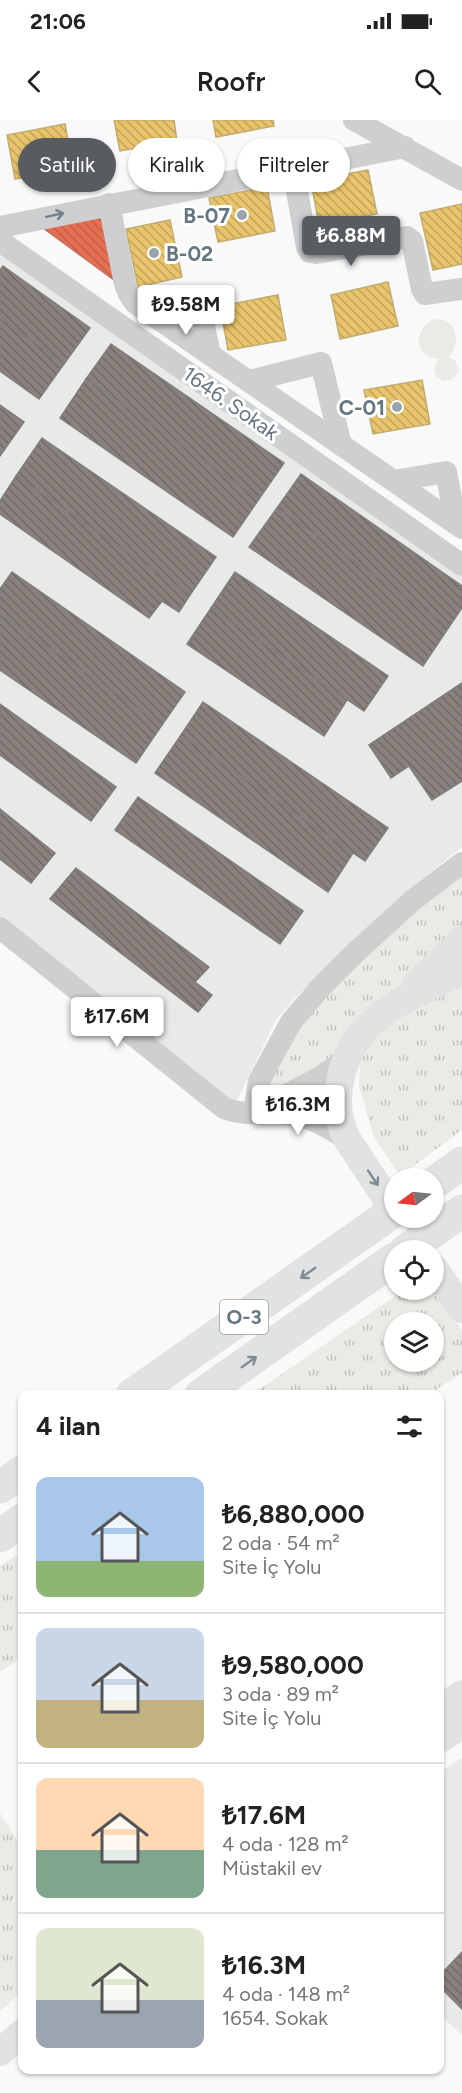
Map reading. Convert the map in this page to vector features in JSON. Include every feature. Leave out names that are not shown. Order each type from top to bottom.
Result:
[{"type":"highway","points":[[444,1176],[462,1163]]},
{"type":"highway","points":[[421,1240],[455,1216]]},
{"type":"highway","name":"O-3","points":[[139,1390],[384,1218]]},
{"type":"highway","name":"O-3","points":[[208,1390],[384,1266]]},
{"type":"highway","points":[[0,1487],[18,1475]]},
{"type":"highway","points":[[0,1536],[18,1523]]},
{"type":"main road","points":[[397,1004],[462,940]]},
{"type":"main road","points":[[384,1196],[343,1130],[338,1101],[339,1086],[346,1060],[368,1024],[397,1004],[462,971]]},
{"type":"main road","points":[[444,1276],[462,1290]]},
{"type":"main road","points":[[444,1284],[462,1310]]},
{"type":"main road","points":[[444,1706],[462,1694]]},
{"type":"main road","points":[[444,1736],[462,1725]]},
{"type":"main road","points":[[0,2052],[18,2036]]},
{"type":"street","points":[[354,120],[462,180]]},
{"type":"street","points":[[350,158],[405,147]]},
{"type":"street","points":[[0,227],[237,180]]},
{"type":"street","points":[[297,192],[307,247],[310,252],[316,253],[407,237],[412,242],[425,294],[462,289]]},
{"type":"street","points":[[109,204],[125,284],[135,303],[459,526]]},
{"type":"street","name":"1646. Sokak","points":[[0,242],[462,565]]},
{"type":"street","points":[[160,320],[201,312],[210,354]]},
{"type":"street","points":[[249,381],[321,363],[341,445]]},
{"type":"street","points":[[394,481],[446,472],[459,526]]},
{"type":"street","points":[[254,1112],[259,1081],[291,1022],[321,987],[355,953],[413,900],[462,862]]},
{"type":"street","points":[[0,928],[217,1103],[233,1112],[304,1116],[347,1139]]},
{"type":"street","points":[[254,1112],[315,1080],[346,1060]]},
{"type":"shaded area","points":[[0,241],[462,566],[462,847],[401,896],[292,1001],[276,1020],[228,1119],[0,935]]},
{"type":"shaded area","points":[[462,1758],[462,2035],[444,2019],[444,1769]]},
{"type":"green space","points":[[435,319],[449,323],[455,333],[455,346],[448,357],[455,360],[459,371],[451,380],[443,381],[436,376],[434,368],[439,359],[425,354],[419,342],[422,329]]},
{"type":"green space","points":[[462,863],[462,940],[358,1038],[254,1112],[291,1022]]},
{"type":"green space","points":[[462,980],[462,1130],[411,1168],[395,1168],[374,1137],[359,1086],[361,1050],[375,1031]]},
{"type":"green space","points":[[389,1300],[440,1300],[462,1330],[462,1373],[436,1390],[258,1390]]},
{"type":"green space","points":[[18,1554],[18,1660],[0,1672],[0,1566]]},
{"type":"green space","points":[[0,1813],[18,1842],[18,1995],[0,2011]]},
{"type":"building: Konut","points":[[114,120],[174,120],[177,138],[128,138],[128,150],[120,151]]},
{"type":"building: Konut","points":[[213,120],[273,120],[274,126],[216,137]]},
{"type":"building: Konut","points":[[65,124],[68,138],[18,138],[18,178],[15,179],[7,135]]},
{"type":"building: Konut","points":[[368,170],[377,214],[319,225],[313,192],[350,192],[350,173]]},
{"type":"building: Konut","name":"B-07","points":[[241,192],[268,192],[275,231],[218,242],[209,198]]},
{"type":"building: Konut","points":[[462,204],[462,264],[433,270],[420,213]]},
{"type":"building: Konut","name":"B-02","points":[[170,220],[182,277],[138,287],[126,229]]},
{"type":"building: Konut","points":[[388,282],[398,326],[340,339],[331,295]]},
{"type":"building: Konut","points":[[278,295],[286,340],[228,350],[220,306]]},
{"type":"building: Konut","name":"C-01","points":[[422,380],[430,424],[373,434],[364,390]]},
{"type":"building: Ticaret","points":[[99,216],[102,220],[114,280],[39,225]]},
{"type":"building: Sanayi","points":[[3,266],[90,328],[64,364],[0,318],[0,270]]},
{"type":"building: Sanayi","points":[[0,318],[64,364],[39,399],[0,371]]},
{"type":"building: Sanayi","points":[[111,344],[284,463],[259,499],[86,379]]},
{"type":"building: Sanayi","points":[[86,379],[259,499],[233,537],[60,418]]},
{"type":"building: Sanayi","points":[[0,405],[24,422],[0,456]]},
{"type":"building: Sanayi","points":[[42,438],[216,557],[190,595],[16,476]]},
{"type":"building: Sanayi","points":[[301,474],[462,586],[462,608],[449,627],[277,508]]},
{"type":"building: Sanayi","points":[[16,476],[190,595],[179,612],[162,601],[149,618],[0,514],[0,501]]},
{"type":"building: Sanayi","points":[[277,508],[449,627],[423,666],[249,547]]},
{"type":"building: Sanayi","points":[[12,572],[185,692],[162,725],[0,614],[0,589]]},
{"type":"building: Sanayi","points":[[235,572],[388,676],[364,711],[211,608]]},
{"type":"building: Sanayi","points":[[211,608],[347,700],[324,736],[187,644]]},
{"type":"building: Sanayi","points":[[0,614],[162,725],[136,763],[0,670]]},
{"type":"building: Sanayi","points":[[462,683],[462,781],[432,800],[409,766],[391,778],[369,745]]},
{"type":"building: Sanayi","points":[[203,702],[388,828],[365,861],[181,735]]},
{"type":"building: Sanayi","points":[[0,704],[116,787],[91,821],[0,755]]},
{"type":"building: Sanayi","points":[[181,735],[353,853],[328,892],[155,773]]},
{"type":"building: Sanayi","points":[[138,797],[303,911],[280,944],[115,830]]},
{"type":"building: Sanayi","points":[[0,809],[55,853],[31,883],[0,859]]},
{"type":"building: Sanayi","points":[[76,868],[209,967],[195,982],[212,995],[198,1012],[50,899]]},
{"type":"building: Sanayi","points":[[462,1952],[462,2009],[444,1991],[444,1971]]},
{"type":"place","name":"B-07","points":[[242,215]]},
{"type":"place","name":"B-02","points":[[154,253]]},
{"type":"place","name":"C-01","points":[[397,407]]}]
